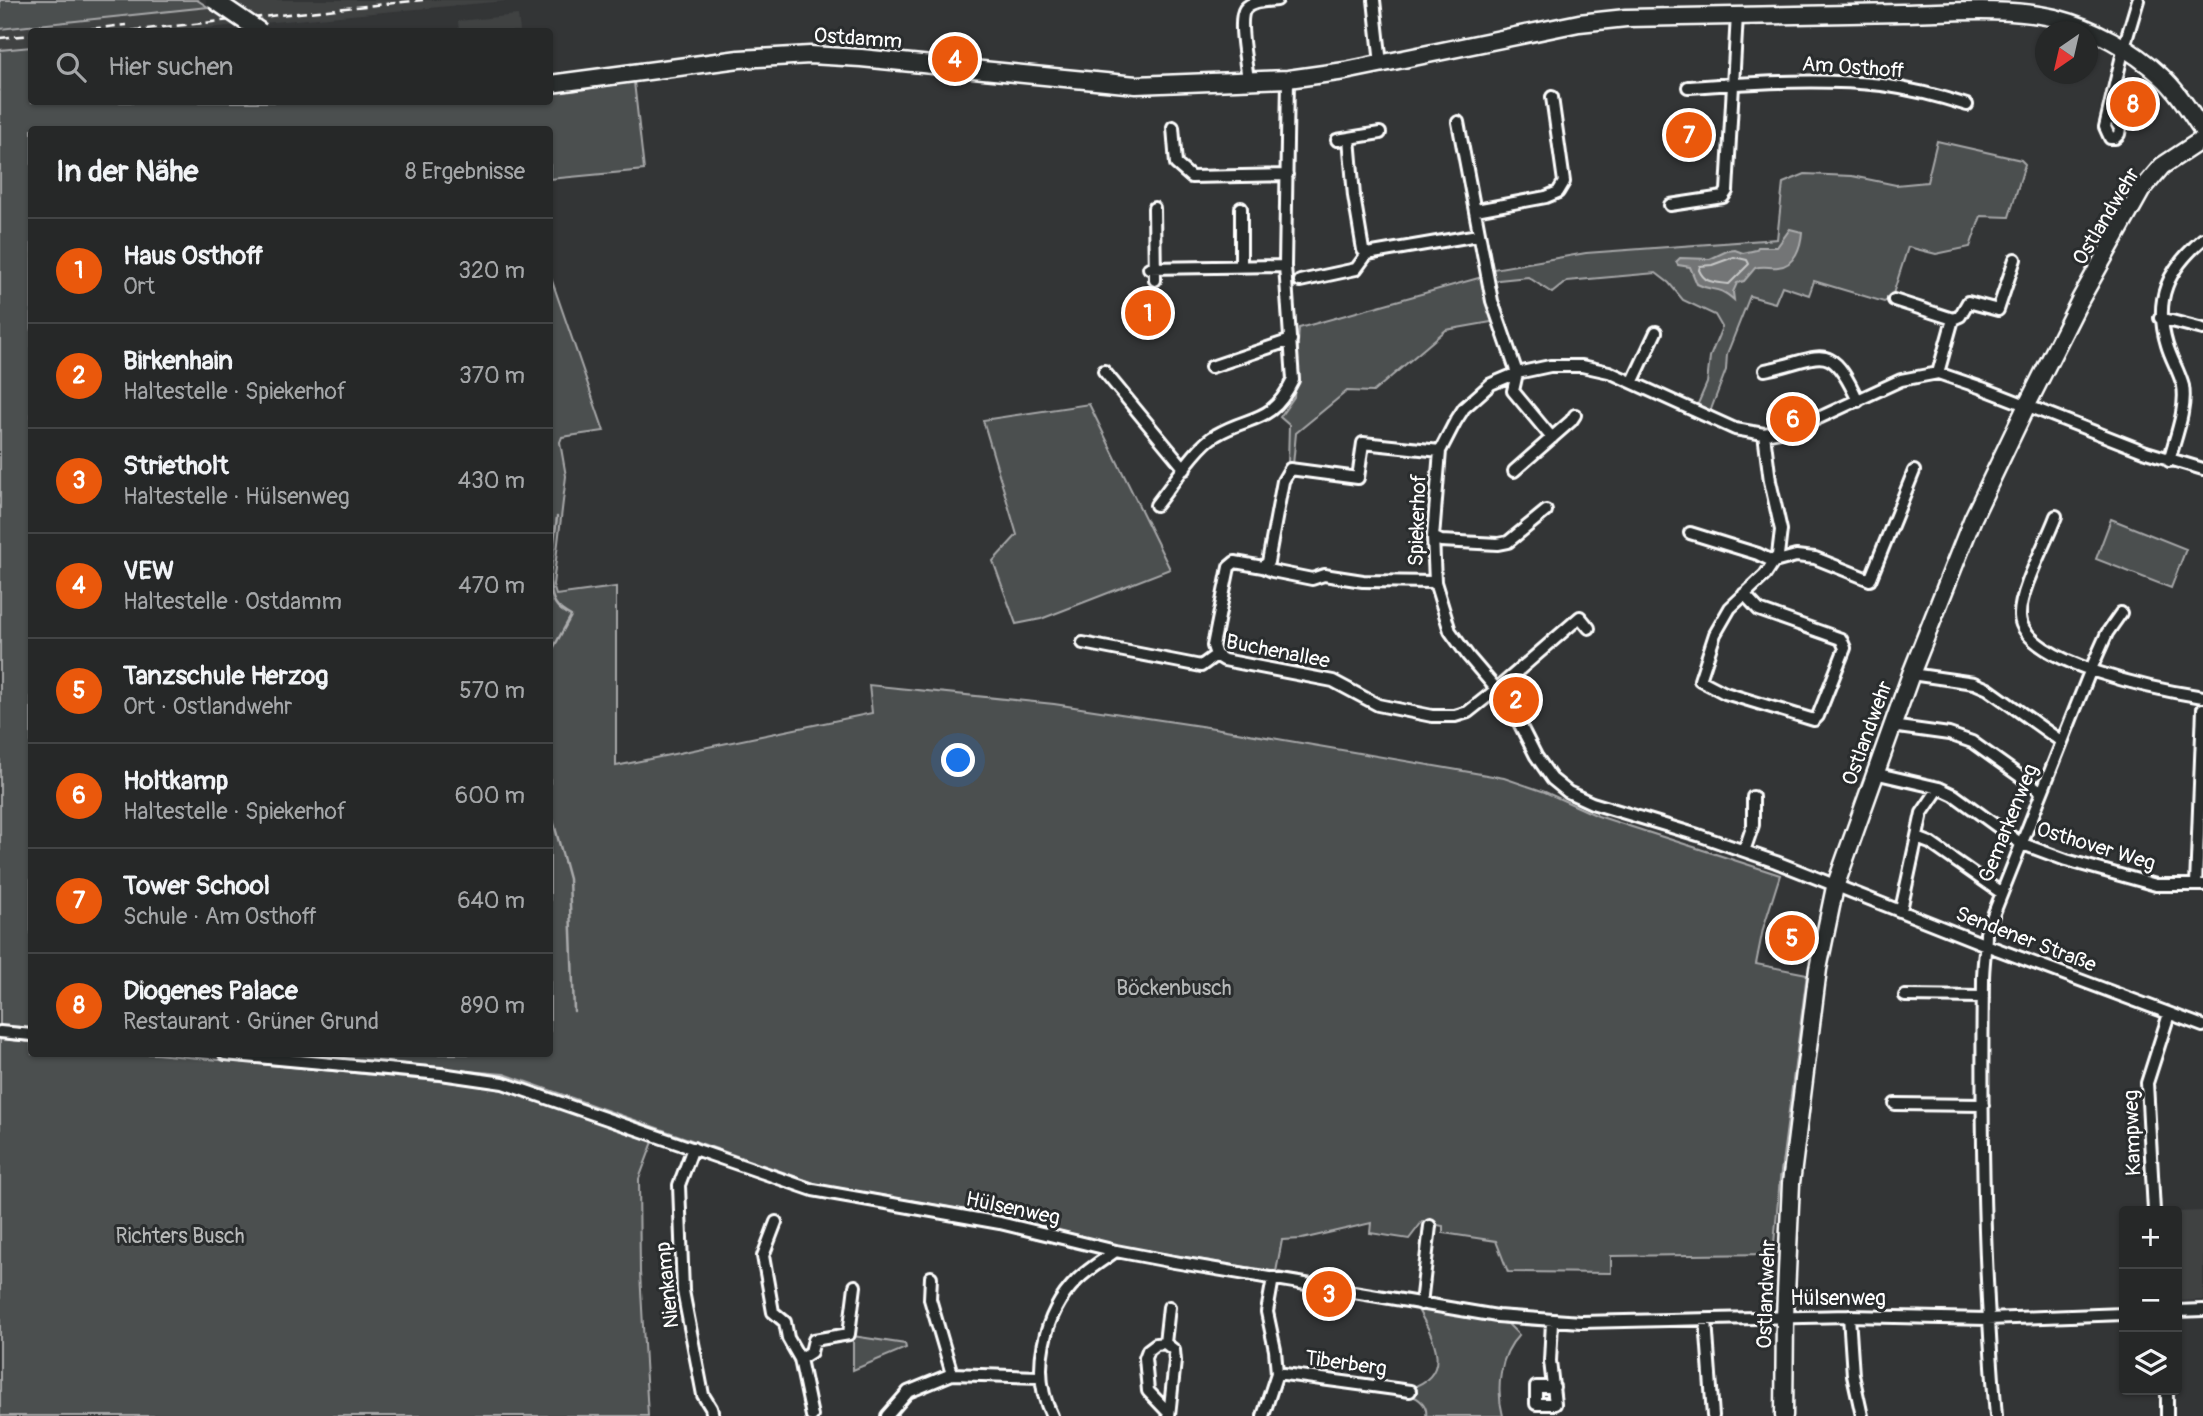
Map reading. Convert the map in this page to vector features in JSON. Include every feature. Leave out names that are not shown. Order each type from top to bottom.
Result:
[{"type":"street","points":[[214,0],[255,28]]},
{"type":"street","points":[[1248,81],[1241,17],[1246,7],[1254,2],[1277,0]]},
{"type":"street","points":[[1374,0],[1381,64]]},
{"type":"street","points":[[2109,112],[2138,0]]},
{"type":"street","name":"Ostdamm","points":[[553,84],[739,59],[810,55],[1136,85],[1288,79],[1381,64],[1579,23],[1626,18],[2026,7],[2077,25],[2124,47],[2161,76],[2203,131]]},
{"type":"street","points":[[1670,205],[1723,197],[1727,191],[1737,15]]},
{"type":"street","points":[[1156,505],[1216,435],[1273,410],[1287,393],[1293,380],[1285,266],[1288,79]]},
{"type":"street","name":"Am Osthoff","points":[[1688,87],[1797,82],[1884,85],[1927,93],[1967,105]]},
{"type":"street","points":[[1476,210],[1546,197],[1558,192],[1564,182],[1552,97]]},
{"type":"street","points":[[1458,122],[1476,210],[1478,235],[1500,327],[1517,373],[1513,391],[1552,438]]},
{"type":"street","points":[[1173,127],[1176,164],[1191,177],[1287,175]]},
{"type":"street","points":[[1337,140],[1380,133]]},
{"type":"street","points":[[1349,138],[1354,196],[1363,250],[1367,254]]},
{"type":"street","name":"Ostlandwehr","points":[[1784,1416],[1791,1182],[1818,969],[1835,887],[1910,674],[1973,518],[2026,407],[2084,293],[2141,191],[2162,166],[2203,139]]},
{"type":"street","points":[[1154,208],[1152,268],[1155,280]]},
{"type":"street","points":[[1241,208],[1241,266]]},
{"type":"street","points":[[1300,281],[1356,269],[1367,254],[1478,235]]},
{"type":"street","points":[[2169,461],[2183,406],[2183,387],[2167,347],[2160,318],[2160,304],[2175,269],[2203,239]]},
{"type":"street","points":[[1894,300],[1953,319],[1960,316],[1968,302],[1998,310],[2015,259]]},
{"type":"street","points":[[1152,268],[1285,266]]},
{"type":"street","points":[[2160,318],[2203,329]]},
{"type":"street","points":[[1938,373],[1953,319]]},
{"type":"street","points":[[1633,381],[1656,332]]},
{"type":"street","points":[[1211,367],[1291,340]]},
{"type":"street","points":[[1765,370],[1790,366],[1816,357],[1830,358],[1838,363],[1858,401]]},
{"type":"street","name":"Spiekerhof","points":[[1835,887],[1744,851],[1591,803],[1568,792],[1552,779],[1536,756],[1510,705],[1450,631],[1435,582],[1433,537],[1440,451],[1464,408],[1491,384],[1517,373],[1550,366],[1582,366],[1633,381],[1735,429],[1764,434],[1797,428],[1901,380],[1938,373],[2169,461],[2203,469]]},
{"type":"street","points":[[1104,371],[1185,469]]},
{"type":"street","points":[[1514,471],[1571,421],[1574,415]]},
{"type":"street","points":[[1744,594],[1759,610],[1841,639],[1845,648],[1814,720],[1725,692],[1700,680],[1714,634],[1730,608],[1744,594],[1765,575],[1778,555],[1781,530],[1770,481],[1764,434]]},
{"type":"street","points":[[1263,567],[1268,562],[1283,481],[1290,469],[1358,478],[1363,443],[1440,451]]},
{"type":"street","points":[[1690,533],[1758,554],[1774,562],[1796,556],[1815,558],[1870,580],[1914,471]]},
{"type":"street","points":[[1433,537],[1441,541],[1498,544],[1508,542],[1546,511]]},
{"type":"street","points":[[2056,516],[2023,598],[2021,628],[2040,648],[2091,670],[2164,691],[2203,697]]},
{"type":"street","points":[[1216,655],[1213,646],[1229,567],[1235,562],[1312,579],[1324,575],[1363,581],[1435,582]]},
{"type":"street","name":"Gemarkenweg","points":[[1996,1416],[1987,1319],[1983,1105],[1986,933],[2000,892],[2091,670],[2107,634],[2121,613]]},
{"type":"street","name":"Buchenallee","points":[[1083,643],[1200,666],[1216,655],[1224,660],[1333,681],[1378,705],[1432,716],[1455,716],[1468,712],[1580,617],[1589,628]]},
{"type":"street","points":[[1910,674],[1974,684],[1987,689],[2062,742]]},
{"type":"street","points":[[2200,885],[2203,709]]},
{"type":"street","points":[[1891,726],[1960,737],[1972,742],[2042,792]]},
{"type":"street","name":"Osthover Weg","points":[[1874,773],[1939,788],[1954,795],[2020,844],[2066,860],[2156,885],[2200,885]]},
{"type":"street","points":[[1901,910],[1922,813],[1939,788]]},
{"type":"street","points":[[1744,851],[1753,825],[1753,797]]},
{"type":"street","points":[[1917,838],[1930,843],[2000,892]]},
{"type":"street","name":"Sendener Straße","points":[[1835,887],[2203,1026]]},
{"type":"street","points":[[1905,996],[1983,997]]},
{"type":"street","name":"Kampweg","points":[[2154,1206],[2147,1083],[2169,1014]]},
{"type":"street","points":[[0,1032],[28,1035]]},
{"type":"street","name":"Hülsenweg","points":[[257,1057],[440,1074],[503,1083],[813,1191],[1000,1223],[1116,1251],[1497,1316],[1552,1322],[1849,1316],[1987,1319],[2119,1314]]},
{"type":"street","points":[[1895,1104],[1983,1105]]},
{"type":"street","name":"Nienkamp","points":[[692,1149],[679,1185],[683,1291],[703,1395],[712,1408],[713,1416]]},
{"type":"street","points":[[776,1222],[763,1256],[773,1312],[785,1322],[788,1338],[800,1359],[812,1416]]},
{"type":"street","points":[[1421,1304],[1430,1226]]},
{"type":"street","points":[[1052,1416],[1043,1399],[1040,1377],[1046,1337],[1062,1299],[1077,1280],[1116,1251]]},
{"type":"street","points":[[931,1277],[930,1299],[952,1374]]},
{"type":"street","name":"Tiberberg","points":[[1263,1416],[1277,1373],[1275,1350],[1266,1312],[1273,1278]]},
{"type":"street","points":[[792,1344],[849,1334],[855,1286]]},
{"type":"street","points":[[1166,1343],[1169,1307]]},
{"type":"street","points":[[2182,1311],[2203,1310]]},
{"type":"street","points":[[1849,1316],[1853,1375],[1862,1416]]},
{"type":"street","points":[[1706,1320],[1713,1416]]},
{"type":"street","points":[[1552,1322],[1550,1361],[1555,1387]]},
{"type":"street","points":[[800,1359],[811,1352],[814,1340]]},
{"type":"street","points":[[1166,1343],[1174,1350],[1175,1361],[1168,1414],[1148,1391],[1145,1358],[1148,1350],[1156,1344],[1166,1343]]},
{"type":"street","name":"Tiberberg","points":[[1277,1373],[1410,1391]]},
{"type":"street","points":[[887,1416],[908,1392],[952,1374],[1040,1377]]},
{"type":"street","points":[[2166,1395],[2167,1416]]},
{"type":"shaded area","points":[[234,0],[516,0],[206,28],[28,28],[28,47],[0,50],[0,29],[208,7]]},
{"type":"shaded area","points":[[518,15],[520,28],[459,28],[458,21]]},
{"type":"shaded area","points":[[2203,1211],[2203,1300],[2182,1301],[2182,1212]]},
{"type":"green space","points":[[0,0],[197,0],[208,7],[0,29]]},
{"type":"green space","points":[[28,47],[28,105],[553,105],[553,94],[634,82],[644,170],[553,179],[553,126],[28,126],[28,1035],[0,1033],[0,50]]},
{"type":"green space","points":[[1937,141],[2021,160],[2025,164],[2009,217],[1981,216],[1970,247],[1936,254],[1908,247],[1892,297],[1884,302],[1814,281],[1809,295],[1782,286],[1775,303],[1750,296],[1727,354],[1726,370],[1710,412],[1697,406],[1707,383],[1710,357],[1722,327],[1715,315],[1683,300],[1669,283],[1656,273],[1567,281],[1552,293],[1528,277],[1489,281],[1497,321],[1446,330],[1373,392],[1347,391],[1296,433],[1293,465],[1288,464],[1289,425],[1280,417],[1294,397],[1299,328],[1493,274],[1493,269],[1586,253],[1777,239],[1783,183],[1805,174],[1852,176],[1896,185],[1927,182]]},
{"type":"green space","name":"Böckenbusch","points":[[553,284],[604,431],[562,437],[560,442],[566,476],[553,585]]},
{"type":"green space","points":[[1089,404],[1170,569],[1041,619],[1016,624],[993,561],[1017,535],[983,420]]},
{"type":"green space","points":[[2111,519],[2186,549],[2171,588],[2096,559]]},
{"type":"green space","name":"Böckenbusch","points":[[553,585],[556,595],[616,587],[616,766],[872,713],[869,685],[1054,704],[1214,728],[1504,778],[1545,792],[1598,816],[1780,875],[1763,929],[1756,964],[1807,974],[1773,1254],[1611,1256],[1611,1273],[1508,1272],[1496,1241],[1443,1233],[1443,1226],[1422,1222],[1409,1239],[1370,1233],[1371,1223],[1302,1239],[1282,1240],[1276,1272],[1126,1247],[1000,1216],[817,1184],[504,1074],[292,1057],[553,1057]]},
{"type":"green space","name":"Richters Busch","points":[[0,1039],[28,1042],[28,1057],[187,1057],[500,1087],[654,1139],[639,1179],[640,1272],[648,1416],[0,1416]]},
{"type":"green space","points":[[1417,1308],[1508,1324],[1519,1335],[1507,1352],[1501,1373],[1503,1416],[1426,1416],[1424,1405],[1410,1395],[1410,1388],[1424,1382],[1432,1374],[1436,1354],[1434,1343]]},
{"type":"green space","points":[[853,1336],[905,1344],[906,1348],[853,1370]]},
{"type":"water","points":[[1790,229],[1802,232],[1793,259],[1784,266],[1755,268],[1744,281],[1737,283],[1733,292],[1734,300],[1719,290],[1697,284],[1690,267],[1678,265],[1676,262],[1680,258],[1710,259],[1727,251],[1743,253],[1758,247],[1777,247]]},
{"type":"waterway","points":[[553,548],[557,517]]},
{"type":"waterway","points":[[553,598],[561,610],[571,616],[553,649]]},
{"type":"waterway","points":[[553,820],[569,879],[574,1011]]},
{"type":"railway","points":[[155,28],[423,0]]},
{"type":"railway","points":[[98,28],[126,25]]},
{"type":"railway","points":[[0,38],[28,35]]},
{"type":"place","name":"VEW","points":[[955,59]]},
{"type":"place","name":"Diogenes Palace","points":[[2133,104]]},
{"type":"place","name":"Tower School","points":[[1689,135]]},
{"type":"place","name":"Haus Osthoff","points":[[1148,313]]},
{"type":"place","name":"Holtkamp","points":[[1793,419]]},
{"type":"place","name":"Birkenhain","points":[[1516,700]]},
{"type":"place","name":"Tanzschule Herzog","points":[[1792,938]]},
{"type":"place","name":"Strietholt","points":[[1329,1294]]}]
